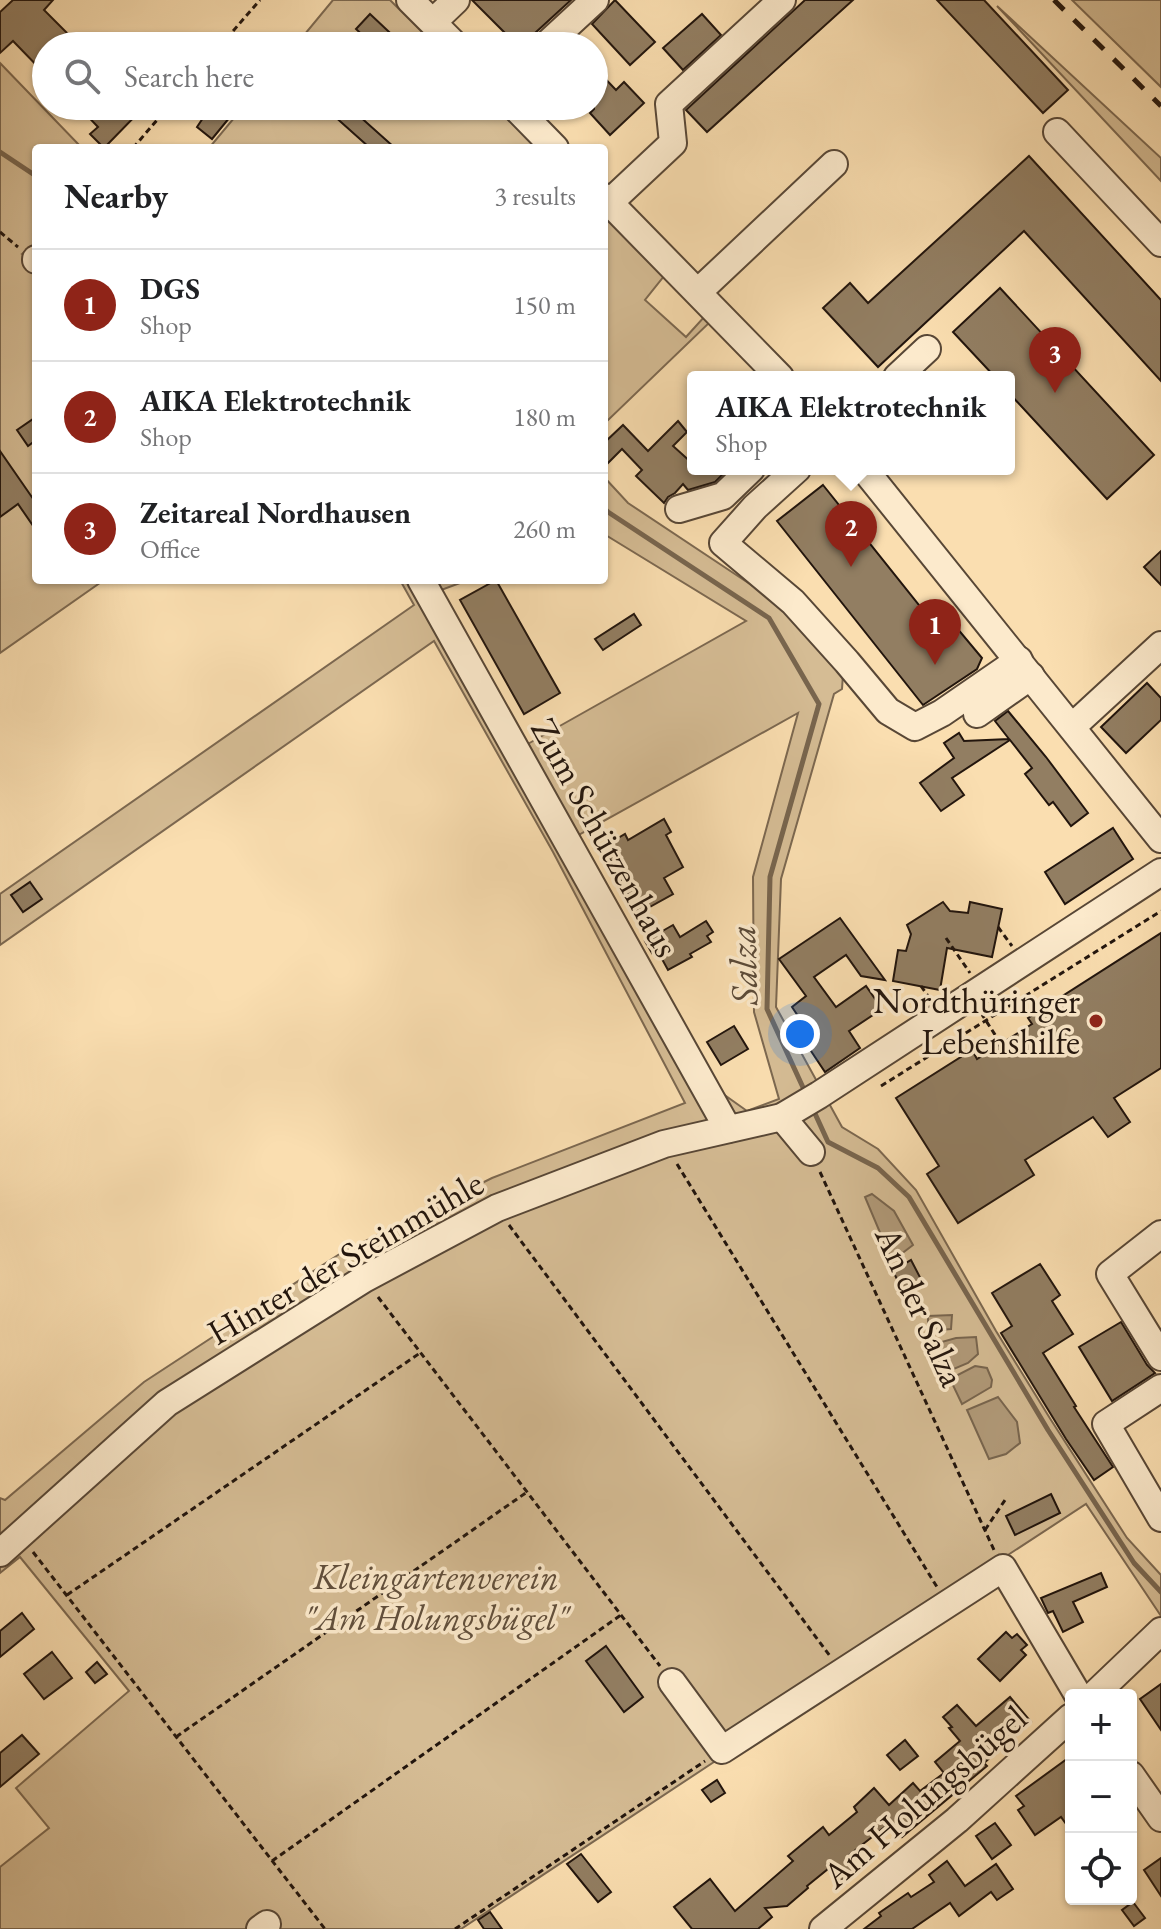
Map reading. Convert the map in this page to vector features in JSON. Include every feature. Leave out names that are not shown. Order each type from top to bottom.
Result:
[{"type":"street","points":[[410,0],[443,32]]},
{"type":"street","points":[[433,22],[456,0]]},
{"type":"street","points":[[560,32],[595,0]]},
{"type":"street","points":[[608,199],[673,143],[669,104],[782,0]]},
{"type":"street","points":[[528,120],[551,144]]},
{"type":"street","points":[[1057,132],[1161,243]]},
{"type":"street","points":[[698,292],[834,164]]},
{"type":"street","points":[[608,201],[774,371]]},
{"type":"street","points":[[903,371],[927,349]]},
{"type":"street","points":[[679,509],[723,496],[745,475]]},
{"type":"street","points":[[790,475],[755,507],[723,543],[793,602],[888,711],[915,727],[1025,668]]},
{"type":"street","points":[[869,475],[1161,839]]},
{"type":"street","name":"Zum Schützenhaus","points":[[423,584],[728,1129]]},
{"type":"street","points":[[1072,727],[1161,645]]},
{"type":"street","points":[[977,714],[1025,668]]},
{"type":"street","points":[[976,992],[1161,872]]},
{"type":"street","name":"Hinter der Steinmühle","points":[[0,1553],[10,1530],[167,1403],[364,1279],[497,1208],[664,1144],[789,1112],[976,992]]},
{"type":"street","points":[[789,1112],[811,1152]]},
{"type":"street","points":[[1161,1234],[1110,1274],[1161,1357]]},
{"type":"street","points":[[1161,1388],[1106,1424],[1161,1518]]},
{"type":"street","points":[[672,1682],[722,1750],[1003,1568],[1074,1689]]},
{"type":"street","points":[[1100,1689],[1161,1631]]},
{"type":"street","name":"Am Holungsbügel","points":[[823,1929],[957,1820],[1065,1722]]},
{"type":"street","points":[[1137,1784],[1161,1818]]},
{"type":"path","points":[[232,32],[260,0]]},
{"type":"path","points":[[136,144],[157,120]]},
{"type":"path","points":[[881,1086],[1161,911]]},
{"type":"path","points":[[946,938],[1001,1044]]},
{"type":"path","points":[[664,1144],[947,1604]]},
{"type":"path","name":"An der Salza","points":[[811,1152],[985,1530],[1007,1497]]},
{"type":"path","points":[[497,1208],[841,1672]]},
{"type":"path","points":[[364,1279],[672,1682]]},
{"type":"path","points":[[67,1595],[420,1353]]},
{"type":"path","points":[[176,1737],[527,1492]]},
{"type":"path","points":[[10,1530],[67,1595],[325,1929]]},
{"type":"path","points":[[272,1861],[621,1615]]},
{"type":"path","points":[[455,1929],[722,1750]]},
{"type":"green space","points":[[333,0],[390,0],[422,32],[307,32]]},
{"type":"green space","points":[[1072,0],[1161,0],[1161,87]]},
{"type":"green space","points":[[997,6],[1161,158],[1161,181]]},
{"type":"green space","points":[[0,63],[32,96],[32,120],[55,120],[78,144],[32,144],[32,246],[22,254],[32,263],[32,584],[98,584],[0,653]]},
{"type":"green space","points":[[232,120],[509,120],[533,144],[212,144]]},
{"type":"green space","points":[[608,219],[664,276],[645,300],[686,337],[705,316],[710,322],[608,420]]},
{"type":"green space","name":"Kleingartenverein \"Am Holungsbügel\"","points":[[608,481],[628,503],[795,614],[843,674],[842,689],[834,694],[781,879],[776,1007],[842,1127],[878,1149],[916,1190],[1051,1420],[1127,1538],[1161,1575],[1161,1616],[1086,1504],[988,1568],[723,1756],[461,1929],[0,1929],[0,1867],[49,1828],[16,1788],[129,1691],[20,1557],[0,1573],[0,1498],[5,1500],[144,1382],[341,1253],[492,1178],[685,1103],[553,852],[434,641],[0,945],[0,894],[414,605],[402,584],[457,584],[441,590],[526,745],[746,621],[608,536]],"holes":[[[798,713],[753,877],[754,1012],[779,1099],[747,1111],[719,1091],[577,836]]]},
{"type":"shaded area","points":[[872,1194],[894,1211],[913,1245],[892,1261],[865,1197]]},
{"type":"shaded area","points":[[952,1315],[951,1329],[928,1331],[928,1316]]},
{"type":"shaded area","points":[[976,1337],[978,1354],[968,1363],[949,1371],[942,1368],[934,1354],[938,1343]]},
{"type":"shaded area","points":[[975,1366],[987,1368],[992,1380],[991,1387],[962,1404],[950,1379]]},
{"type":"shaded area","points":[[998,1397],[1017,1422],[1020,1443],[1006,1454],[989,1459],[967,1410]]},
{"type":"building","points":[[13,0],[53,0],[44,10],[66,32],[32,32],[32,61],[13,41],[0,53],[0,12]]},
{"type":"building","points":[[472,0],[571,0],[536,32],[504,32]]},
{"type":"building","points":[[615,0],[655,42],[630,65],[608,41],[608,32],[599,32],[592,24]]},
{"type":"building","points":[[805,0],[853,0],[707,132],[686,110]]},
{"type":"building","points":[[937,0],[984,0],[1068,90],[1043,113]]},
{"type":"building","points":[[370,14],[389,32],[359,32],[356,29]]},
{"type":"building","points":[[702,14],[721,35],[683,70],[663,48]]},
{"type":"building","points":[[608,82],[616,90],[624,82],[644,103],[610,135],[596,120],[608,120]]},
{"type":"building","points":[[91,120],[131,120],[108,144],[100,144],[90,134],[98,127]]},
{"type":"building","points":[[202,120],[228,120],[212,139],[197,127]]},
{"type":"building","points":[[339,120],[364,120],[391,144],[366,144]]},
{"type":"building","points":[[1029,156],[1161,300],[1161,381],[1024,231],[878,367],[823,308],[850,283],[868,303]]},
{"type":"building","points":[[1000,288],[1154,455],[1107,499],[1015,399],[1015,371],[989,371],[953,332]]},
{"type":"building","points":[[32,420],[32,443],[28,446],[17,430]]},
{"type":"building","points":[[678,421],[687,432],[673,446],[687,459],[687,475],[722,475],[715,482],[688,490],[683,484],[664,503],[636,476],[642,470],[622,449],[608,463],[608,439],[623,425],[648,451]]},
{"type":"building","points":[[0,451],[32,497],[32,524],[18,504],[0,517]]},
{"type":"building","points":[[823,485],[935,625],[947,616],[982,658],[977,669],[923,705],[777,521]]},
{"type":"building","points":[[1161,551],[1161,585],[1144,567]]},
{"type":"building","points":[[489,584],[498,584],[560,693],[524,714],[460,600]]},
{"type":"building","points":[[634,614],[641,625],[603,650],[595,639]]},
{"type":"building","points":[[1147,683],[1161,698],[1161,720],[1126,753],[1101,727]]},
{"type":"building","points":[[1008,711],[1088,813],[1071,826],[1053,802],[1049,805],[1025,774],[1032,768],[1010,740],[952,778],[964,795],[941,811],[920,783],[954,758],[944,743],[959,733],[964,741],[1009,739],[995,721]]},
{"type":"building","points":[[664,819],[671,832],[666,835],[683,867],[664,878],[673,894],[639,913],[603,847],[625,834],[628,840]]},
{"type":"building","points":[[1113,828],[1133,859],[1065,904],[1045,872]]},
{"type":"building","points":[[30,882],[42,899],[23,912],[11,895]]},
{"type":"building","points":[[943,902],[950,911],[968,913],[970,902],[1002,909],[992,957],[947,948],[940,990],[893,981],[898,950],[906,951],[911,934],[907,925]]},
{"type":"building","points":[[840,918],[885,980],[861,976],[846,955],[814,977],[836,1007],[866,986],[882,1009],[849,1031],[860,1048],[825,1072],[809,1048],[816,1043],[792,1007],[806,996],[779,959]]},
{"type":"building","points":[[706,921],[713,932],[707,936],[711,942],[668,970],[657,950],[652,953],[645,941],[673,925],[680,937]]},
{"type":"building","points":[[1161,933],[1161,1068],[1114,1098],[1130,1122],[1108,1137],[1093,1117],[1025,1160],[1034,1175],[958,1223],[927,1174],[939,1166],[896,1098],[972,1050],[977,1059],[1032,1024],[1028,1018]]},
{"type":"building","points":[[734,1026],[748,1049],[721,1065],[707,1042]]},
{"type":"building","points":[[911,1260],[924,1285],[905,1296],[893,1271]]},
{"type":"building","points":[[1040,1264],[1060,1295],[1052,1301],[1073,1334],[1043,1353],[1113,1467],[1094,1480],[1001,1333],[1012,1326],[992,1293]]},
{"type":"building","points":[[1121,1322],[1155,1373],[1112,1401],[1079,1347]]},
{"type":"building","points":[[1051,1494],[1060,1513],[1015,1535],[1006,1516]]},
{"type":"building","points":[[1101,1573],[1107,1587],[1073,1602],[1083,1622],[1063,1632],[1053,1611],[1048,1613],[1041,1598]]},
{"type":"building","points":[[22,1613],[34,1629],[0,1657],[0,1631]]},
{"type":"building","points":[[1006,1632],[1012,1638],[1017,1634],[1027,1645],[1021,1650],[1026,1655],[1000,1681],[978,1659]]},
{"type":"building","points":[[606,1646],[643,1697],[624,1712],[586,1661]]},
{"type":"building","points":[[52,1652],[72,1678],[44,1699],[24,1674]]},
{"type":"building","points":[[97,1662],[107,1674],[95,1683],[86,1672]]},
{"type":"building","points":[[1161,1684],[1161,1730],[1140,1699]]},
{"type":"building","points":[[1010,1697],[1031,1722],[984,1763],[987,1766],[902,1837],[890,1823],[849,1855],[859,1866],[839,1883],[828,1869],[787,1906],[765,1908],[772,1917],[758,1929],[692,1929],[674,1907],[710,1879],[735,1911],[793,1861],[788,1856],[823,1827],[829,1835],[857,1812],[854,1807],[874,1788],[889,1805],[913,1783],[920,1791],[944,1773],[935,1762],[960,1741],[943,1717],[957,1705],[976,1726]]},
{"type":"building","points":[[22,1735],[39,1754],[0,1787],[0,1753]]},
{"type":"building","points":[[905,1740],[918,1756],[900,1770],[887,1755]]},
{"type":"building","points":[[1065,1760],[1065,1823],[1061,1817],[1035,1835],[1018,1810],[1024,1806],[1016,1796]]},
{"type":"building","points":[[717,1780],[725,1793],[711,1802],[702,1790]]},
{"type":"building","points":[[995,1823],[1011,1845],[992,1859],[976,1836]]},
{"type":"building","points":[[581,1854],[611,1892],[598,1902],[567,1864]]},
{"type":"building","points":[[1161,1858],[1161,1896],[1144,1870]]},
{"type":"building","points":[[947,1861],[965,1886],[996,1864],[1013,1889],[997,1900],[991,1892],[959,1916],[950,1903],[912,1929],[864,1929],[881,1916],[879,1913],[908,1893],[911,1897],[934,1882],[929,1875]]},
{"type":"building","points":[[1135,1905],[1145,1918],[1134,1926],[1122,1910]]},
{"type":"building","points":[[490,1912],[502,1929],[484,1929],[478,1920]]},
{"type":"waterway","name":"Salza","points":[[0,152],[32,173]]},
{"type":"waterway","name":"Salza","points":[[608,512],[769,618],[819,704],[770,877],[767,1009],[806,1094]]},
{"type":"waterway","name":"Salza","points":[[812,1107],[828,1142],[878,1168],[909,1197],[1048,1430],[1134,1563],[1161,1592]]},
{"type":"railway","points":[[1054,0],[1161,106]]},
{"type":"place","name":"Zeitareal Nordhausen","points":[[1055,393]]},
{"type":"place","name":"AIKA Elektrotechnik","points":[[851,567]]},
{"type":"place","name":"DGS","points":[[935,665]]},
{"type":"place","name":"Nordthüringer Lebenshilfe","points":[[1096,1021]]}]
